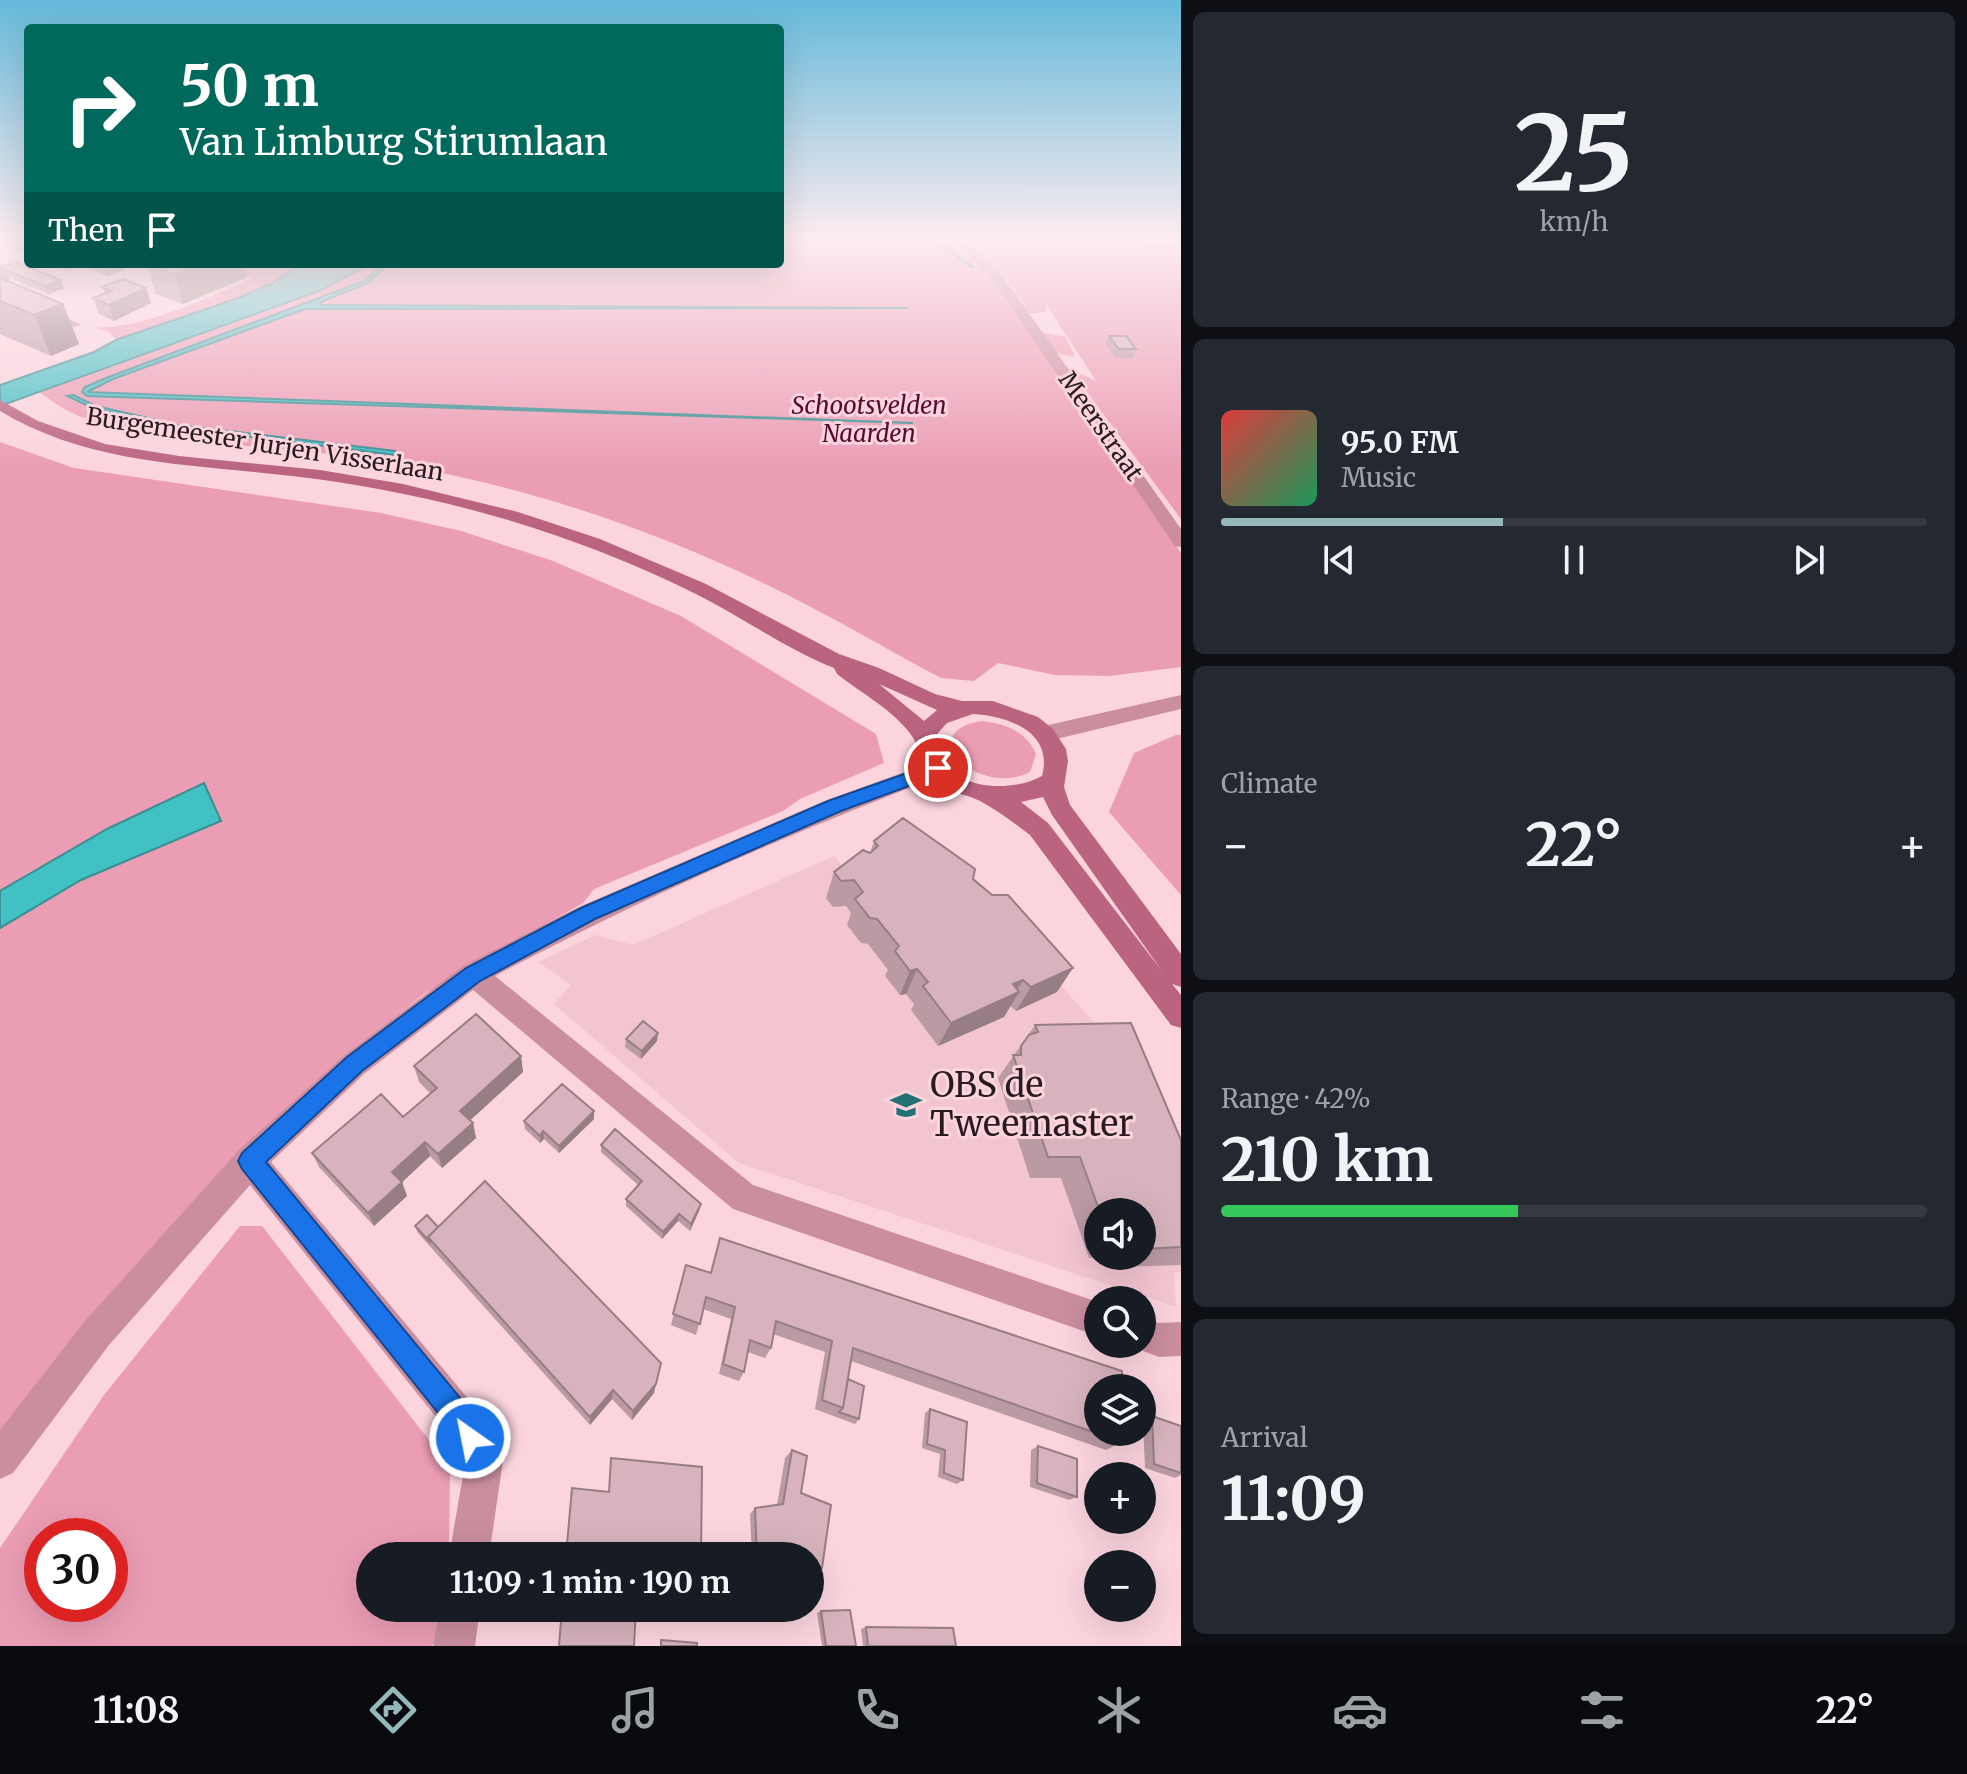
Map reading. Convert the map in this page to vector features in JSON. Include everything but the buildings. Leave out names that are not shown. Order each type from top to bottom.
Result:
[{"type":"street","name":"Meerstraat","points":[[1024,316],[1181,542]]},
{"type":"street","name":"Burgemeester Jurjen Visserlaan","points":[[4,408],[43,430],[88,444],[157,457],[371,484],[508,515],[582,539],[662,571],[724,600],[833,660],[878,675],[924,700],[961,708]]},
{"type":"street","name":"Burgemeester Jurjen Visserlaan","points":[[833,660],[906,715],[919,727],[926,741]]},
{"type":"street","points":[[1044,734],[1181,702]]},
{"type":"street","points":[[1174,982],[1039,829],[1011,807],[967,789],[938,768],[928,755],[926,741],[932,724],[939,717],[961,708],[982,707],[1005,711],[1027,721],[1044,734],[1057,758],[1054,796],[1174,982],[1181,1016]]},
{"type":"street","points":[[0,1460],[97,1333],[250,1161],[355,1064],[473,974],[588,914],[835,806],[938,768]]},
{"type":"street","points":[[985,795],[1026,796],[1042,790],[1053,780]]},
{"type":"street","points":[[473,974],[744,1198],[1084,1314]]},
{"type":"street","points":[[250,1161],[457,1414],[484,1461],[471,1542]]},
{"type":"street","points":[[1156,1339],[1181,1339]]},
{"type":"street","points":[[454,1646],[458,1622]]},
{"type":"lane","points":[[56,316],[77,325]]},
{"type":"shaded area","name":"OBS de Tweemaster","points":[[834,856],[869,897],[951,863],[1117,1048],[1181,1201],[1181,1272],[1174,1273],[1176,1307],[1156,1300],[1156,1286],[1112,1286],[739,1163],[554,1004],[571,985],[538,962],[595,935],[633,945]]},
{"type":"green space","points":[[193,316],[116,340],[109,332],[95,328],[116,326],[156,317]]},
{"type":"green space","name":"Schootsvelden Naarden","points":[[249,316],[1019,316],[1029,330],[1066,337],[1075,357],[1045,351],[1181,553],[1181,667],[1110,676],[1055,675],[998,663],[974,681],[941,678],[759,581],[686,548],[573,507],[495,485],[385,462],[156,437],[96,422],[68,411],[38,391]],"holes":[[[96,406],[178,425],[394,451],[396,454],[179,428],[95,409]]]},
{"type":"green space","points":[[1054,316],[1181,316],[1181,519],[1070,369],[1096,381]]},
{"type":"green space","points":[[0,442],[74,468],[381,513],[461,531],[553,561],[681,616],[876,734],[884,763],[800,799],[783,811],[594,889],[583,903],[424,994],[327,1072],[0,1434],[0,928],[81,880],[221,821],[204,784],[32,871],[0,891]]},
{"type":"green space","points":[[982,721],[1007,727],[1027,740],[1036,754],[1030,772],[1010,778],[990,777],[960,760],[952,749],[953,737],[962,727]]},
{"type":"green space","points":[[1181,735],[1181,895],[1109,812],[1134,753]]},
{"type":"green space","points":[[240,1226],[262,1226],[450,1467],[449,1542],[356,1542],[356,1622],[448,1622],[448,1627],[431,1646],[0,1646],[0,1548],[104,1395]]},
{"type":"water","points":[[186,316],[250,316],[0,406],[0,385],[94,352],[116,340]]},
{"type":"water","points":[[271,316],[286,316],[113,379],[87,392],[913,423],[87,396],[82,392],[85,387]]},
{"type":"water","points":[[73,395],[96,406],[178,425],[395,451],[396,455],[179,428],[95,409],[67,396]]},
{"type":"water","points":[[204,783],[221,821],[81,880],[0,928],[0,891],[107,829]]},
{"type":"place","name":"OBS de Tweemaster","points":[[906,1105]]},
{"type":"route","points":[[470,1438],[457,1414],[250,1161],[355,1064],[473,974],[588,914],[835,806],[938,768]]}]
